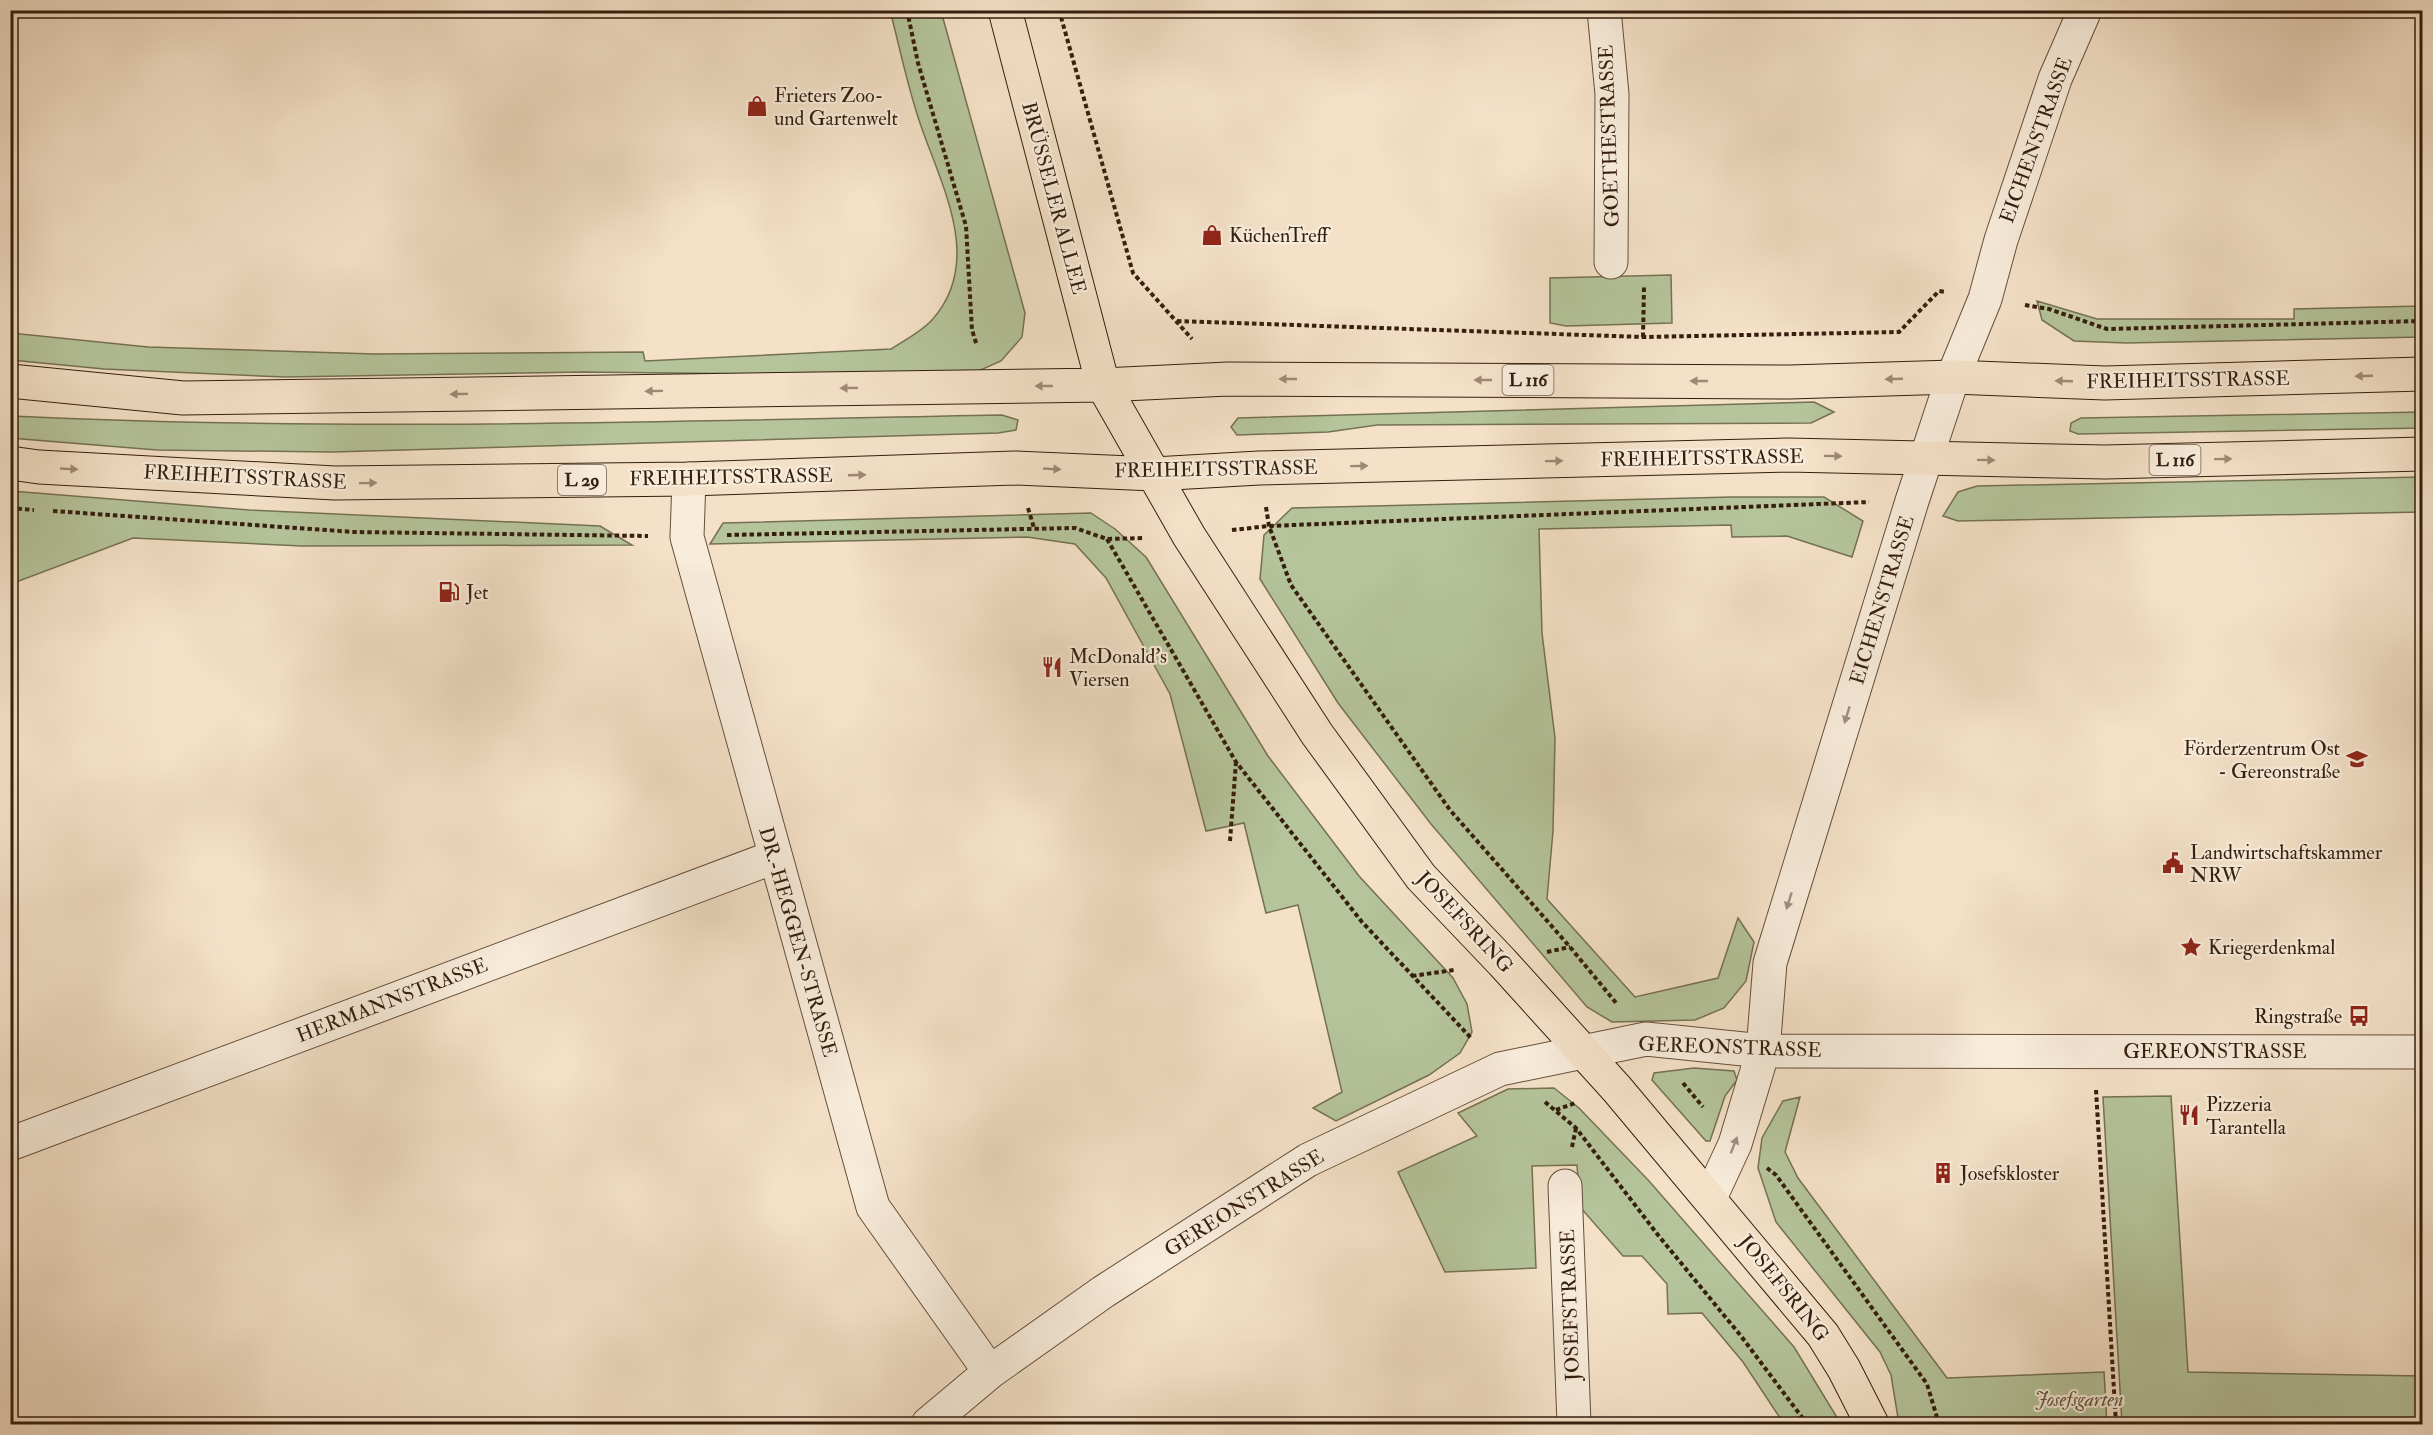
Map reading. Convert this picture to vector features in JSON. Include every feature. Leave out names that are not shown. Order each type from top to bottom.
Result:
[{"type":"main road","name":"BRÜSSELER ALLEE","points":[[1005,10],[1103,385]]},
{"type":"main road","name":"FREIHEITSSTRASSE","points":[[10,381],[183,398],[1103,385],[1228,379],[1790,382],[1953,377],[2105,383],[2422,374]]},
{"type":"main road","name":"JOSEFSRING","points":[[1103,385],[1189,536],[1317,735],[1421,877],[1617,1089],[1823,1335],[1844,1369],[1872,1425]]},
{"type":"main road","name":"FREIHEITSSTRASSE","points":[[10,463],[51,468],[335,483],[689,478],[1015,468],[1154,474],[1259,468],[1788,455],[2105,462],[2422,454]]},
{"type":"street","name":"GOETHESTRASSE","points":[[1604,10],[1612,94],[1611,262]]},
{"type":"street","name":"EICHENSTRASSE","points":[[1710,1198],[1735,1144],[1763,1051],[1770,963],[1927,458],[1953,377],[1985,299],[2001,240],[2055,79],[2085,10]]},
{"type":"street","name":"DR.-HEGGEN-STRASSE","points":[[689,478],[687,537],[873,1207],[990,1372]]},
{"type":"street","name":"HERMANNSTRASSE","points":[[10,1144],[774,857]]},
{"type":"street","name":"GEREONSTRASSE","points":[[928,1425],[990,1372],[1103,1292],[1308,1160],[1500,1068],[1646,1039],[1763,1051],[2422,1052]]},
{"type":"street","name":"JOSEFSTRASSE","points":[[1565,1186],[1574,1425]]},
{"type":"path","points":[[907,10],[918,63],[966,226],[972,330],[987,386]]},
{"type":"path","points":[[1059,10],[1133,273],[1228,379]]},
{"type":"path","points":[[1176,321],[1643,337],[1899,332],[1939,291],[2049,309],[2107,329],[2422,321]]},
{"type":"path","points":[[1015,468],[1034,528]]},
{"type":"path","points":[[1259,468],[1269,526],[1291,585],[1450,810],[1570,947],[1735,1144],[1776,1175],[1927,1384],[1939,1425]]},
{"type":"path","points":[[1107,539],[1236,762],[1362,922],[1500,1068],[1576,1128],[1741,1336],[1807,1425]]},
{"type":"path","points":[[1230,841],[1236,762]]},
{"type":"path","points":[[2096,1083],[2116,1425]]},
{"type":"green space","points":[[890,10],[941,11],[1025,313],[1022,337],[1001,361],[967,376],[583,372],[285,377],[104,369],[11,360],[11,333],[148,347],[374,354],[643,352],[645,361],[891,349],[928,324],[947,298],[955,274],[957,249],[954,224],[947,199],[916,112]]},
{"type":"green space","points":[[1671,275],[1672,323],[1566,326],[1550,323],[1550,278]]},
{"type":"green space","points":[[2037,301],[2097,319],[2294,319],[2294,309],[2422,306],[2422,337],[2126,343],[2074,341],[2042,320]]},
{"type":"green space","points":[[1814,402],[1834,412],[1811,423],[1377,425],[1328,432],[1237,435],[1231,427],[1238,418]]},
{"type":"green space","points":[[2422,412],[2422,428],[2078,434],[2070,431],[2071,423],[2081,418]]},
{"type":"green space","points":[[1002,415],[1018,420],[1016,430],[998,433],[332,452],[157,450],[10,438],[11,416],[135,421],[506,424]]},
{"type":"green space","points":[[2422,477],[2422,512],[1958,521],[1943,516],[1958,492],[1977,486]]},
{"type":"green space","points":[[11,491],[249,510],[600,526],[632,545],[302,546],[133,538],[11,584]]},
{"type":"green space","points":[[1731,497],[1824,497],[1863,521],[1852,557],[1787,536],[1732,537],[1731,525],[1539,529],[1542,633],[1555,738],[1553,831],[1547,899],[1635,997],[1718,978],[1738,918],[1754,942],[1746,981],[1724,1008],[1695,1020],[1612,1022],[1587,1007],[1431,824],[1338,703],[1260,579],[1264,535],[1292,508]]},
{"type":"green space","points":[[1091,513],[1115,529],[1146,557],[1268,756],[1359,876],[1453,978],[1467,1004],[1472,1032],[1460,1053],[1429,1075],[1336,1121],[1313,1108],[1342,1092],[1298,905],[1266,913],[1244,823],[1206,831],[1170,694],[1106,578],[1075,544],[1027,537],[710,544],[723,523]]},
{"type":"green space","points":[[1694,1068],[1734,1071],[1737,1080],[1725,1096],[1710,1141],[1706,1141],[1652,1080],[1654,1073]]},
{"type":"green space","points":[[1554,1088],[1579,1108],[1649,1181],[1794,1347],[1841,1424],[1784,1424],[1743,1362],[1702,1313],[1668,1314],[1667,1284],[1642,1256],[1623,1256],[1580,1207],[1577,1165],[1532,1166],[1536,1268],[1445,1272],[1398,1172],[1477,1136],[1458,1113],[1508,1089]]},
{"type":"green space","points":[[2171,1096],[2188,1372],[2422,1376],[2422,1424],[2122,1424],[2103,1097]]},
{"type":"green space","name":"Josefsgarten","points":[[1800,1097],[1785,1152],[1798,1178],[1947,1378],[2104,1372],[2107,1424],[1899,1424],[1891,1375],[1880,1352],[1776,1222],[1758,1168],[1762,1138],[1783,1101]]},
{"type":"place","name":"Frieters Zoo- und Gartenwelt","points":[[757,106]]},
{"type":"place","name":"KüchenTreff","points":[[1212,235]]},
{"type":"place","name":"Jet","points":[[449,592]]},
{"type":"place","name":"McDonald's Viersen","points":[[1052,667]]},
{"type":"place","name":"Förderzentrum Ost - Gereonstraße","points":[[2357,759]]},
{"type":"place","name":"Landwirtschaftskammer NRW","points":[[2173,863]]},
{"type":"place","name":"Kriegerdenkmal","points":[[2191,947]]},
{"type":"place","name":"Ringstraße","points":[[2359,1016]]},
{"type":"place","name":"Pizzeria Tarantella","points":[[2189,1115]]},
{"type":"place","name":"Josefskloster","points":[[1943,1173]]}]
